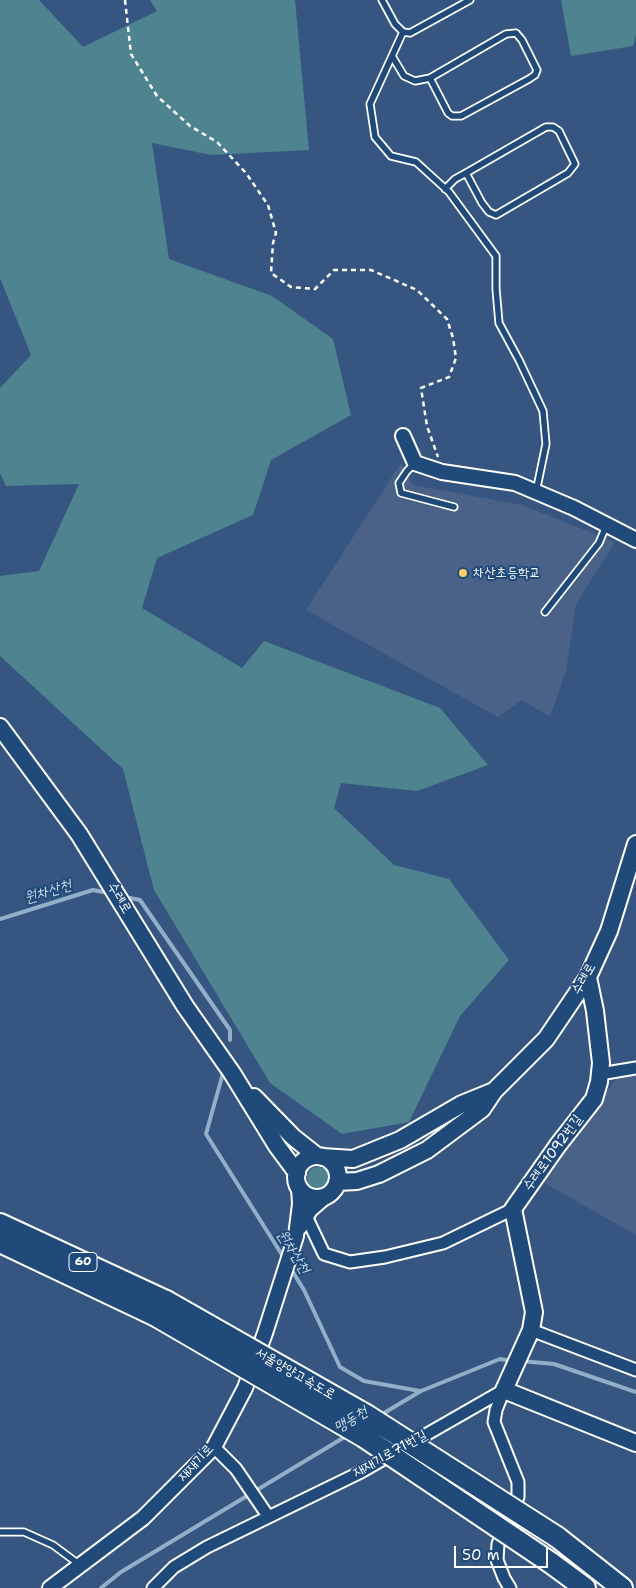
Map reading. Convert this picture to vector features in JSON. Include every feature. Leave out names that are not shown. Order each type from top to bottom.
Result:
[{"type":"highway","name":"서울양양고속도로","points":[[0,1224],[368,1416],[557,1537],[622,1588]]},
{"type":"highway","name":"서울양양고속도로","points":[[0,1242],[161,1309],[364,1437],[552,1563],[585,1588]]},
{"type":"main road","name":"수레로","points":[[0,727],[79,834],[185,1006],[232,1073],[298,1180]]},
{"type":"main road","name":"수레로","points":[[337,1182],[357,1181],[379,1174],[427,1150],[482,1109],[494,1091],[546,1039],[588,977],[609,931],[633,865],[636,844]]},
{"type":"main road","name":"수레로1092번길","points":[[513,1209],[558,1145],[594,1099],[601,1063],[595,1011],[588,977]]},
{"type":"main road","name":"수레로","points":[[232,1073],[293,1137],[320,1156],[353,1159],[400,1140],[462,1104],[494,1091]]},
{"type":"main road","points":[[320,1156],[330,1160],[335,1166],[338,1174],[337,1182],[333,1191],[325,1196],[310,1197],[298,1180],[304,1161],[320,1156]]},
{"type":"main road","points":[[513,1209],[534,1312],[531,1330],[504,1390],[636,1443]]},
{"type":"street","points":[[403,436],[415,463],[442,472],[515,483],[574,508],[636,540]]},
{"type":"street","points":[[600,1074],[636,1068]]},
{"type":"street","points":[[296,1236],[300,1204],[298,1180]]},
{"type":"street","points":[[296,1236],[306,1216],[325,1196]]},
{"type":"street","points":[[306,1216],[324,1254],[350,1262],[385,1257],[443,1242],[513,1209]]},
{"type":"street","name":"재재기로","points":[[50,1588],[143,1518],[214,1447],[245,1388],[296,1236]]},
{"type":"street","points":[[531,1330],[636,1370]]},
{"type":"street","points":[[504,1390],[496,1410],[494,1422],[518,1482],[518,1497],[498,1544],[497,1560],[510,1588]]},
{"type":"street","name":"재재기로71번길","points":[[153,1588],[174,1567],[207,1548],[268,1516],[361,1472],[504,1390]]},
{"type":"street","points":[[214,1447],[236,1469],[268,1516]]},
{"type":"lane","points":[[382,0],[395,24],[402,32],[410,33],[470,0]]},
{"type":"lane","points":[[402,32],[370,104],[375,137],[391,156],[416,162],[449,192],[496,256],[499,323],[543,411],[546,444],[536,492]]},
{"type":"lane","points":[[392,56],[404,76],[415,82],[430,78],[506,34],[516,33],[537,70],[535,75],[529,79],[461,116],[452,116],[448,113],[430,78]]},
{"type":"lane","points":[[445,189],[455,179],[546,127],[553,127],[559,131],[575,164],[568,173],[496,215],[489,212],[482,203],[466,173]]},
{"type":"lane","points":[[415,463],[407,470],[399,483],[401,493],[454,507]]},
{"type":"lane","points":[[545,612],[598,543],[604,532],[602,522]]},
{"type":"lane","points":[[0,1532],[24,1532],[53,1544],[80,1565]]},
{"type":"path","points":[[124,0],[131,54],[157,96],[190,126],[217,142],[246,173],[268,206],[276,233],[273,243],[271,273],[291,287],[316,289],[334,270],[372,270],[417,290],[447,319],[453,338],[456,358],[449,377],[420,388],[427,426],[442,472]]},
{"type":"shaded area","name":"차산초등학교","points":[[401,463],[413,485],[522,505],[615,542],[576,604],[566,671],[550,717],[522,700],[498,717],[306,610]]},
{"type":"shaded area","points":[[636,1071],[636,1235],[539,1180],[619,1076]]},
{"type":"green space","points":[[0,0],[39,0],[83,47],[157,11],[150,0],[295,0],[309,150],[211,155],[152,143],[169,259],[272,296],[333,339],[351,415],[271,460],[253,515],[157,558],[142,608],[242,668],[264,641],[440,708],[488,765],[417,791],[341,783],[334,808],[394,865],[449,879],[509,960],[460,1016],[409,1122],[342,1134],[270,1083],[154,890],[123,769],[0,656],[0,576],[39,571],[79,484],[6,486],[0,473],[0,388],[31,355],[0,278]]},
{"type":"green space","points":[[561,0],[636,0],[636,35],[633,46],[571,56]]},
{"type":"green space","points":[[318,1167],[328,1174],[329,1178],[322,1188],[318,1189],[308,1182],[307,1178],[314,1168]]},
{"type":"waterway","name":"원차산천","points":[[0,919],[93,890],[103,892]]},
{"type":"waterway","name":"원차산천","points":[[130,898],[140,900],[230,1030],[230,1040]]},
{"type":"waterway","name":"원차산천","points":[[223,1073],[206,1134],[284,1258]]},
{"type":"waterway","name":"원차산천","points":[[291,1269],[304,1290],[340,1367],[364,1381],[420,1391]]},
{"type":"waterway","name":"맹동천","points":[[379,1416],[421,1391],[500,1359],[512,1361]]},
{"type":"waterway","name":"맹동천","points":[[521,1361],[554,1364],[636,1392]]},
{"type":"waterway","name":"맹동천","points":[[101,1588],[121,1572],[348,1435]]},
{"type":"place","name":"차산초등학교","points":[[463,573]]}]
